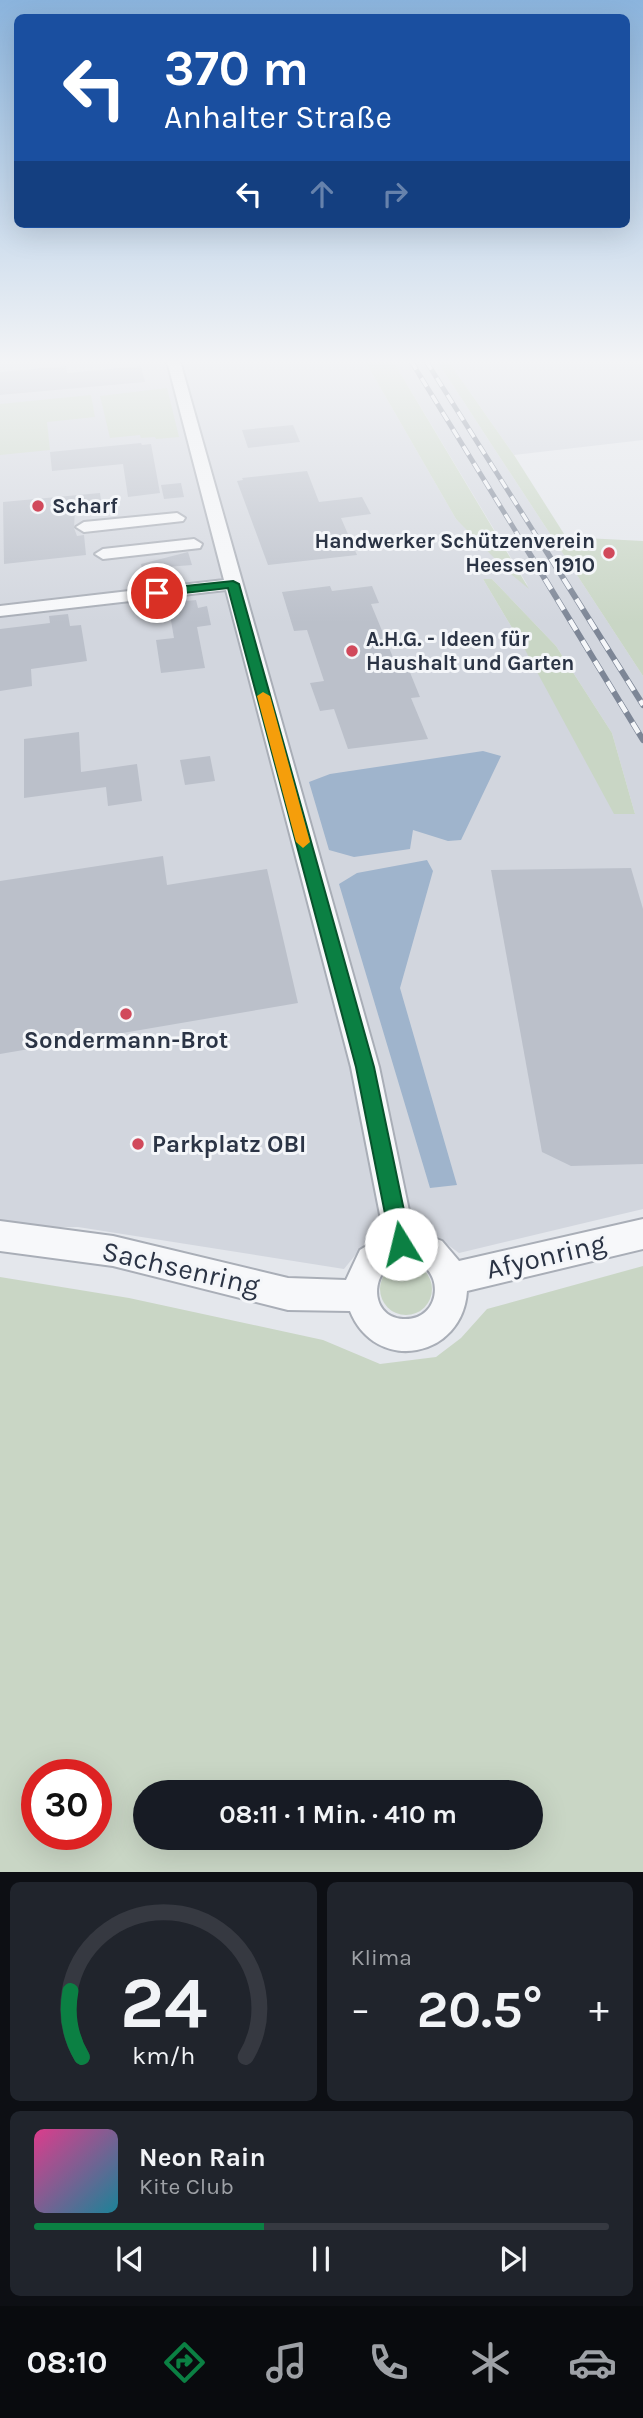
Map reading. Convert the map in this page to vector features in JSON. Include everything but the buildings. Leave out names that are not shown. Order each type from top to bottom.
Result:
[{"type":"street","points":[[197,448],[365,1067],[401,1244]]},
{"type":"street","points":[[108,598],[103,554],[91,526],[177,518]]},
{"type":"street","points":[[103,554],[194,544]]},
{"type":"street","points":[[0,611],[233,584]]},
{"type":"street","name":"Afyonring","points":[[450,1279],[643,1234]]},
{"type":"street","name":"Sachsenring","points":[[0,1236],[113,1251],[288,1294],[361,1296]]},
{"type":"street","points":[[401,1244],[422,1247],[439,1260],[450,1279],[450,1303],[446,1314],[438,1324],[417,1335],[405,1336],[381,1327],[365,1307],[361,1296],[364,1271],[370,1260],[389,1246],[401,1244]]},
{"type":"shaded area","points":[[0,448],[415,448],[456,519],[528,586],[445,448],[494,448],[643,676],[643,1209],[459,1253],[433,1234],[370,1237],[344,1269],[78,1227],[0,1228]],"holes":[[[483,579],[492,579],[556,646],[612,733],[635,814],[524,648]]]},
{"type":"shaded area","points":[[509,448],[571,448],[514,455]]},
{"type":"green space","points":[[0,448],[50,448],[50,450],[0,455]]},
{"type":"green space","points":[[415,448],[445,448],[529,589],[506,570],[456,519]]},
{"type":"green space","points":[[494,448],[509,448],[566,537],[643,541],[643,676]]},
{"type":"green space","points":[[483,579],[492,579],[556,646],[612,733],[635,814],[614,814],[524,648]]},
{"type":"green space","points":[[406,1263],[425,1270],[432,1289],[425,1308],[406,1315],[387,1308],[380,1289],[387,1270]]},
{"type":"green space","points":[[643,1266],[643,1872],[0,1872],[0,1277],[129,1298],[323,1340],[380,1364],[436,1357],[461,1338],[487,1309]]},
{"type":"water","points":[[483,751],[501,756],[461,840],[448,841],[413,830],[410,849],[354,857],[329,850],[309,782],[330,774]]},
{"type":"water","points":[[427,860],[433,871],[400,988],[457,1185],[430,1188],[339,884],[357,873]]},
{"type":"railway","points":[[465,448],[521,540]]},
{"type":"railway","points":[[481,448],[539,540]]},
{"type":"railway","points":[[520,538],[643,740]]},
{"type":"railway","points":[[538,538],[643,705]]},
{"type":"slow traffic","points":[[263,696],[303,842]]},
{"type":"place","name":"Scharf","points":[[38,506]]},
{"type":"place","name":"Handwerker Schützenverein Heessen 1910","points":[[609,553]]},
{"type":"place","name":"A.H.G. - Ideen für Haushalt und Garten","points":[[352,651]]},
{"type":"place","name":"Sondermann-Brot","points":[[126,1014]]},
{"type":"place","name":"Parkplatz OBI","points":[[138,1144]]},
{"type":"route","points":[[157,593],[233,584],[365,1067],[401,1244]]}]
